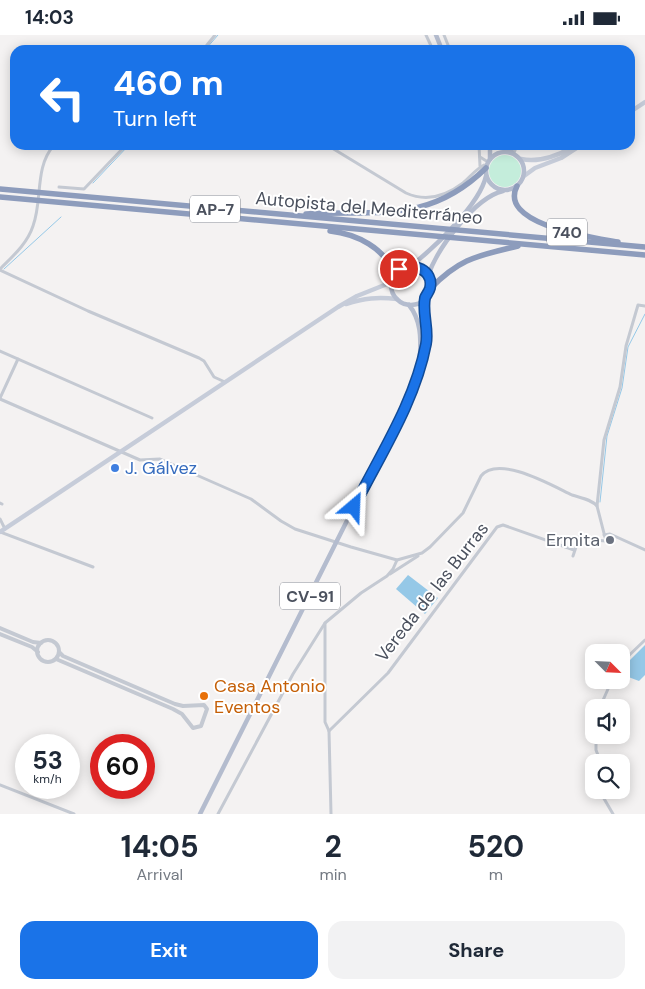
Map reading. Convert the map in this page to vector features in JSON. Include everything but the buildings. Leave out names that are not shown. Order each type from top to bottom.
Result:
[{"type":"highway","points":[[286,216],[366,213],[422,207],[451,196],[478,176],[487,166]]},
{"type":"highway","name":"740","points":[[518,186],[514,195],[518,205],[526,214],[538,222],[562,231],[645,246]]},
{"type":"highway","name":"Autopista del Mediterráneo","points":[[0,189],[474,233],[645,246]]},
{"type":"highway","name":"Autopista del Mediterráneo","points":[[0,197],[645,255]]},
{"type":"highway","points":[[262,221],[348,234],[375,248],[387,259],[393,277]]},
{"type":"highway","points":[[430,289],[445,274],[466,260],[523,245]]},
{"type":"main road","points":[[0,532],[338,307],[357,296],[387,284],[405,266],[412,265],[437,243],[465,211],[481,188],[489,150]]},
{"type":"main road","points":[[509,150],[524,164],[524,176]]},
{"type":"main road","points":[[520,159],[548,158],[566,150]]},
{"type":"main road","points":[[428,276],[438,253],[462,223],[483,202],[499,192],[518,186],[524,176],[535,168],[561,158],[573,150]]},
{"type":"main road","points":[[487,166],[500,152],[513,153]]},
{"type":"main road","points":[[487,166],[491,184],[496,188],[506,190]]},
{"type":"main road","points":[[338,307],[362,299],[381,297],[397,299],[409,305],[418,304],[425,298],[430,289],[428,276],[424,271],[412,265]]},
{"type":"main road","points":[[393,277],[393,293],[397,299]]},
{"type":"main road","name":"CV-91","points":[[200,814],[391,434],[416,377],[426,343],[425,298]]},
{"type":"main road","name":"CV-91","points":[[409,305],[417,319],[420,335],[420,358],[416,377]]},
{"type":"street","points":[[207,45],[215,35]]},
{"type":"street","points":[[51,150],[46,157],[40,180],[33,227],[21,248],[0,269],[88,311],[199,358],[204,361],[214,377],[225,382]]},
{"type":"street","points":[[60,187],[84,189],[121,150]]},
{"type":"street","points":[[335,150],[413,196],[430,197],[445,194],[463,183],[479,168],[487,166],[480,158]]},
{"type":"street","points":[[479,150],[479,168]]},
{"type":"street","points":[[572,556],[580,535],[594,540],[606,541],[597,506],[604,440],[620,387],[626,346],[638,305],[645,306]]},
{"type":"street","points":[[0,351],[152,418]]},
{"type":"street","points":[[18,359],[0,398],[119,452],[144,461],[160,459],[251,499],[288,525],[318,537],[397,559],[422,553]]},
{"type":"street","points":[[218,814],[293,674],[325,623],[361,593],[430,547],[463,513],[484,473],[490,470],[511,470],[528,474],[591,501],[597,506]]},
{"type":"street","points":[[0,519],[6,529]]},
{"type":"street","name":"Vereda de las Burras","points":[[329,731],[388,673],[497,527],[503,525],[574,551]]},
{"type":"street","points":[[0,532],[93,567]]},
{"type":"street","points":[[604,535],[610,535],[645,551]]},
{"type":"street","points":[[387,576],[393,569],[397,559]]},
{"type":"street","points":[[325,623],[325,722],[329,731],[331,814]]},
{"type":"street","points":[[0,628],[33,642],[52,641],[58,646],[59,652],[56,659]]},
{"type":"street","points":[[0,633],[32,647],[38,652],[41,659],[47,662],[56,659],[173,709],[182,714],[193,728],[201,726],[207,709],[204,705],[183,706],[175,704],[59,652]]},
{"type":"street","points":[[630,654],[645,640]]},
{"type":"street","points":[[38,652],[41,643]]},
{"type":"street","points":[[0,785],[74,814]]},
{"type":"street","points":[[604,799],[613,814]]},
{"type":"green space","points":[[505,155],[511,156],[516,160],[520,165],[520,177],[516,182],[511,186],[505,187],[499,186],[494,182],[490,177],[489,171],[490,165],[494,160],[499,156]]},
{"type":"water","points":[[408,575],[438,598],[425,614],[396,589]]},
{"type":"water","points":[[645,645],[645,675],[639,681],[630,678],[630,660]]},
{"type":"waterway","points":[[209,45],[218,35]]},
{"type":"waterway","points":[[93,183],[124,150]]},
{"type":"waterway","points":[[4,269],[61,217]]},
{"type":"waterway","points":[[600,502],[607,436],[622,388],[628,347],[645,314]]},
{"type":"place","name":"J. Gálvez","points":[[115,468]]},
{"type":"place","name":"Ermita","points":[[610,540]]},
{"type":"place","name":"Casa Antonio Eventos","points":[[204,696]]},
{"type":"route","points":[[354,507],[409,397],[426,343],[425,298],[430,289],[428,276],[424,271],[412,265],[399,269]]}]
